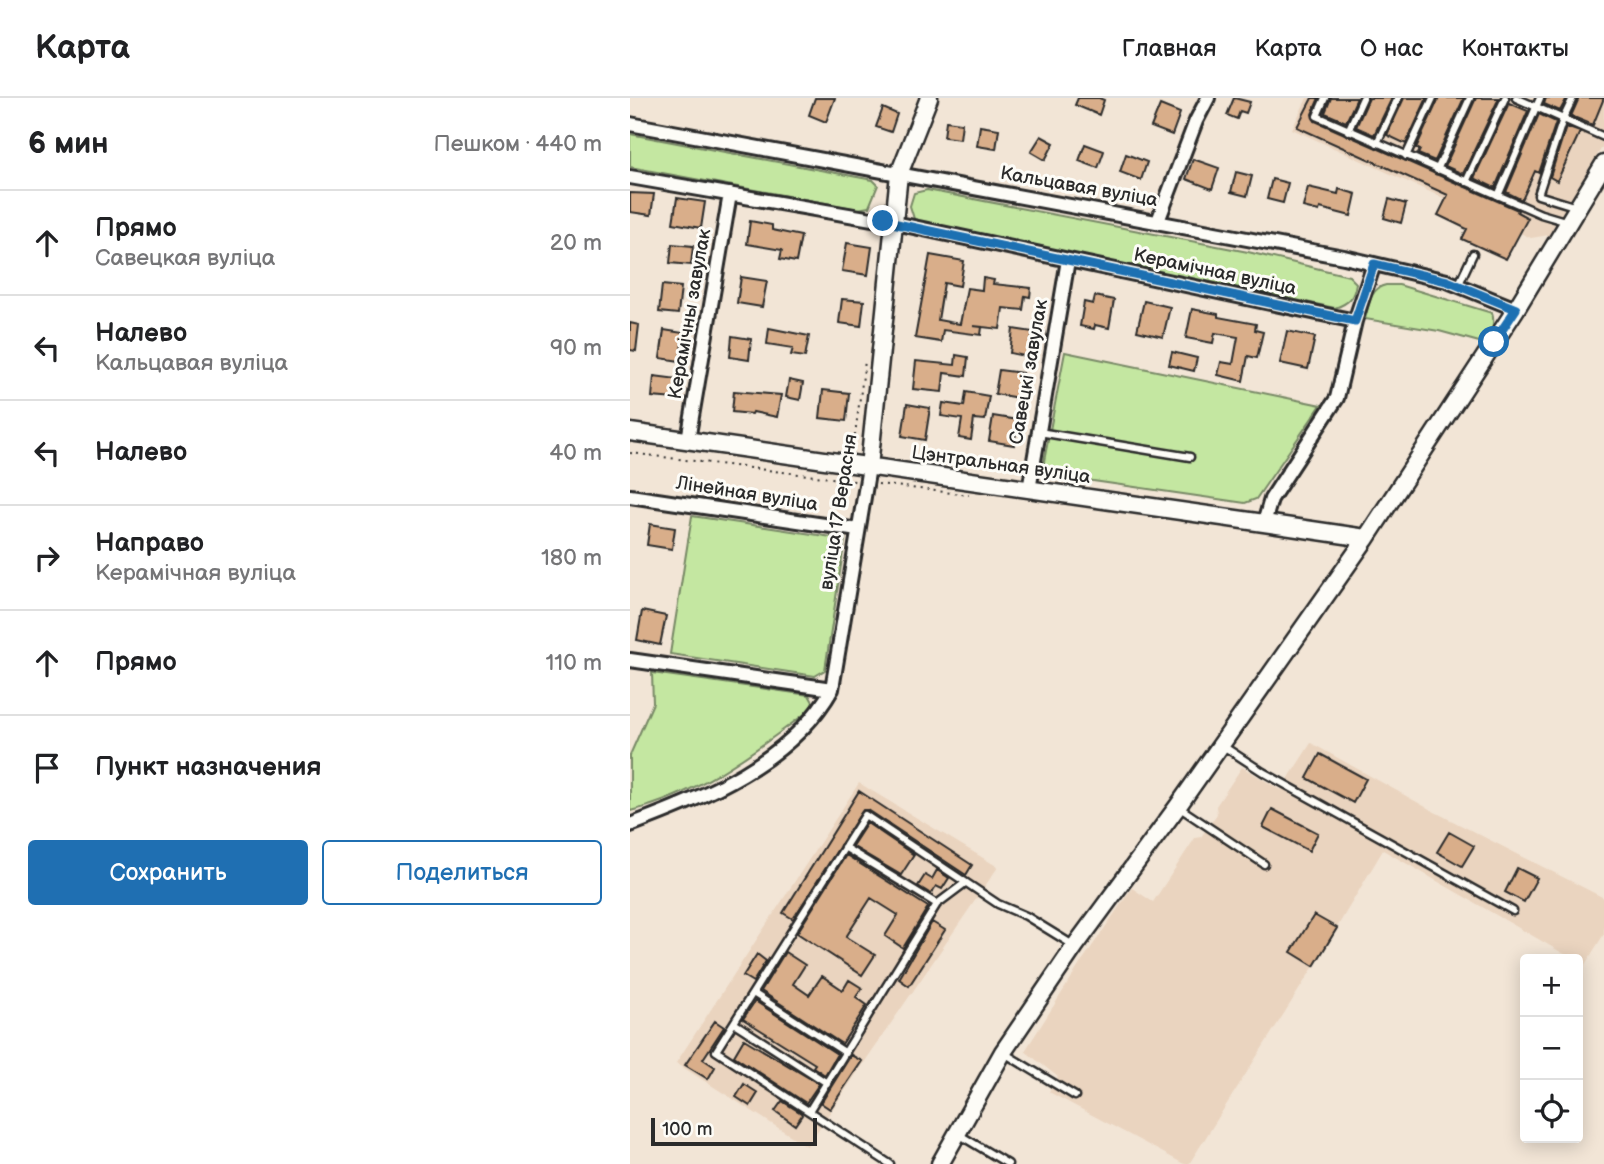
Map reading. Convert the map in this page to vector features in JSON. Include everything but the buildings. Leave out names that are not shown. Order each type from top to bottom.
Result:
[{"type":"street","name":"вуліца 17 Верасня","points":[[630,825],[681,806],[741,776],[793,738],[823,705],[832,689],[869,467],[899,173],[929,98]]},
{"type":"street","points":[[1158,221],[1196,121],[1208,98]]},
{"type":"street","name":"Кальцавая вуліца","points":[[630,124],[1158,221],[1374,264],[1458,286],[1516,309]]},
{"type":"street","points":[[940,1164],[1003,1052],[1075,946],[1222,745],[1365,540],[1516,309],[1604,164]]},
{"type":"street","name":"Керамічная вуліца","points":[[630,177],[895,223],[1355,321]]},
{"type":"street","name":"Керамічны завулак","points":[[688,440],[730,194]]},
{"type":"street","name":"Савецкі завулак","points":[[1029,490],[1068,260]]},
{"type":"street","points":[[1264,523],[1271,499],[1337,398],[1355,321],[1374,264]]},
{"type":"street","name":"Цэнтральная вуліца","points":[[630,432],[1348,535],[1365,540]]},
{"type":"street","name":"Лінейная вуліца","points":[[630,496],[858,530]]},
{"type":"street","points":[[630,660],[832,689]]},
{"type":"lane","points":[[1325,98],[1317,116],[1348,131],[1541,214],[1574,215]]},
{"type":"lane","points":[[1348,131],[1363,98]]},
{"type":"lane","points":[[1377,143],[1398,98]]},
{"type":"lane","points":[[1406,156],[1433,98]]},
{"type":"lane","points":[[1437,170],[1470,98]]},
{"type":"lane","points":[[1466,182],[1505,98]]},
{"type":"lane","points":[[1516,98],[1604,137]]},
{"type":"lane","points":[[1498,196],[1540,98]]},
{"type":"lane","points":[[1573,98],[1563,119],[1538,195],[1574,215]]},
{"type":"lane","points":[[1458,286],[1474,254]]},
{"type":"lane","points":[[1039,432],[1190,457]]},
{"type":"lane","points":[[1222,745],[1284,784],[1513,911]]},
{"type":"lane","points":[[1178,806],[1264,864]]},
{"type":"lane","points":[[890,1164],[716,1051],[864,815],[998,904],[1026,916],[1075,946]]},
{"type":"lane","points":[[844,847],[937,904]]},
{"type":"lane","points":[[809,1111],[937,904],[965,883]]},
{"type":"lane","points":[[753,993],[846,1053]]},
{"type":"lane","points":[[734,1023],[827,1083]]},
{"type":"lane","points":[[1003,1052],[1075,1096]]},
{"type":"lane","points":[[956,1133],[1008,1164]]},
{"type":"shaded area","points":[[1307,98],[1604,98],[1604,144],[1549,235],[1531,238],[1292,129]]},
{"type":"shaded area","points":[[1311,743],[1433,811],[1604,898],[1604,934],[1584,966],[1583,954],[1564,954],[1383,850],[1314,966],[1189,1164],[1184,1164],[1049,1092],[1058,1077],[1025,1051],[1132,888],[1153,902],[1195,838],[1201,837],[1217,814],[1216,806],[1242,767],[1281,790]]},
{"type":"shaded area","points":[[859,783],[998,867],[807,1146],[676,1063]]},
{"type":"green space","points":[[630,134],[873,180],[878,185],[869,207],[858,209],[630,167]]},
{"type":"green space","points":[[927,190],[1248,252],[1349,276],[1356,283],[1355,288],[1350,299],[1335,308],[915,222],[910,206],[914,193]]},
{"type":"green space","points":[[1386,285],[1399,285],[1492,313],[1492,329],[1483,343],[1439,331],[1365,319],[1373,293]]},
{"type":"green space","points":[[1065,352],[1321,405],[1256,499],[1245,503],[1052,475],[1045,469],[1044,461]]},
{"type":"green space","points":[[692,516],[845,539],[825,670],[815,676],[670,654]]},
{"type":"green space","points":[[652,673],[809,695],[813,702],[810,710],[725,770],[679,794],[630,811],[630,755],[653,703]]},
{"type":"route","points":[[883,221],[1355,321],[1374,264],[1447,281],[1516,309],[1494,342]]}]
